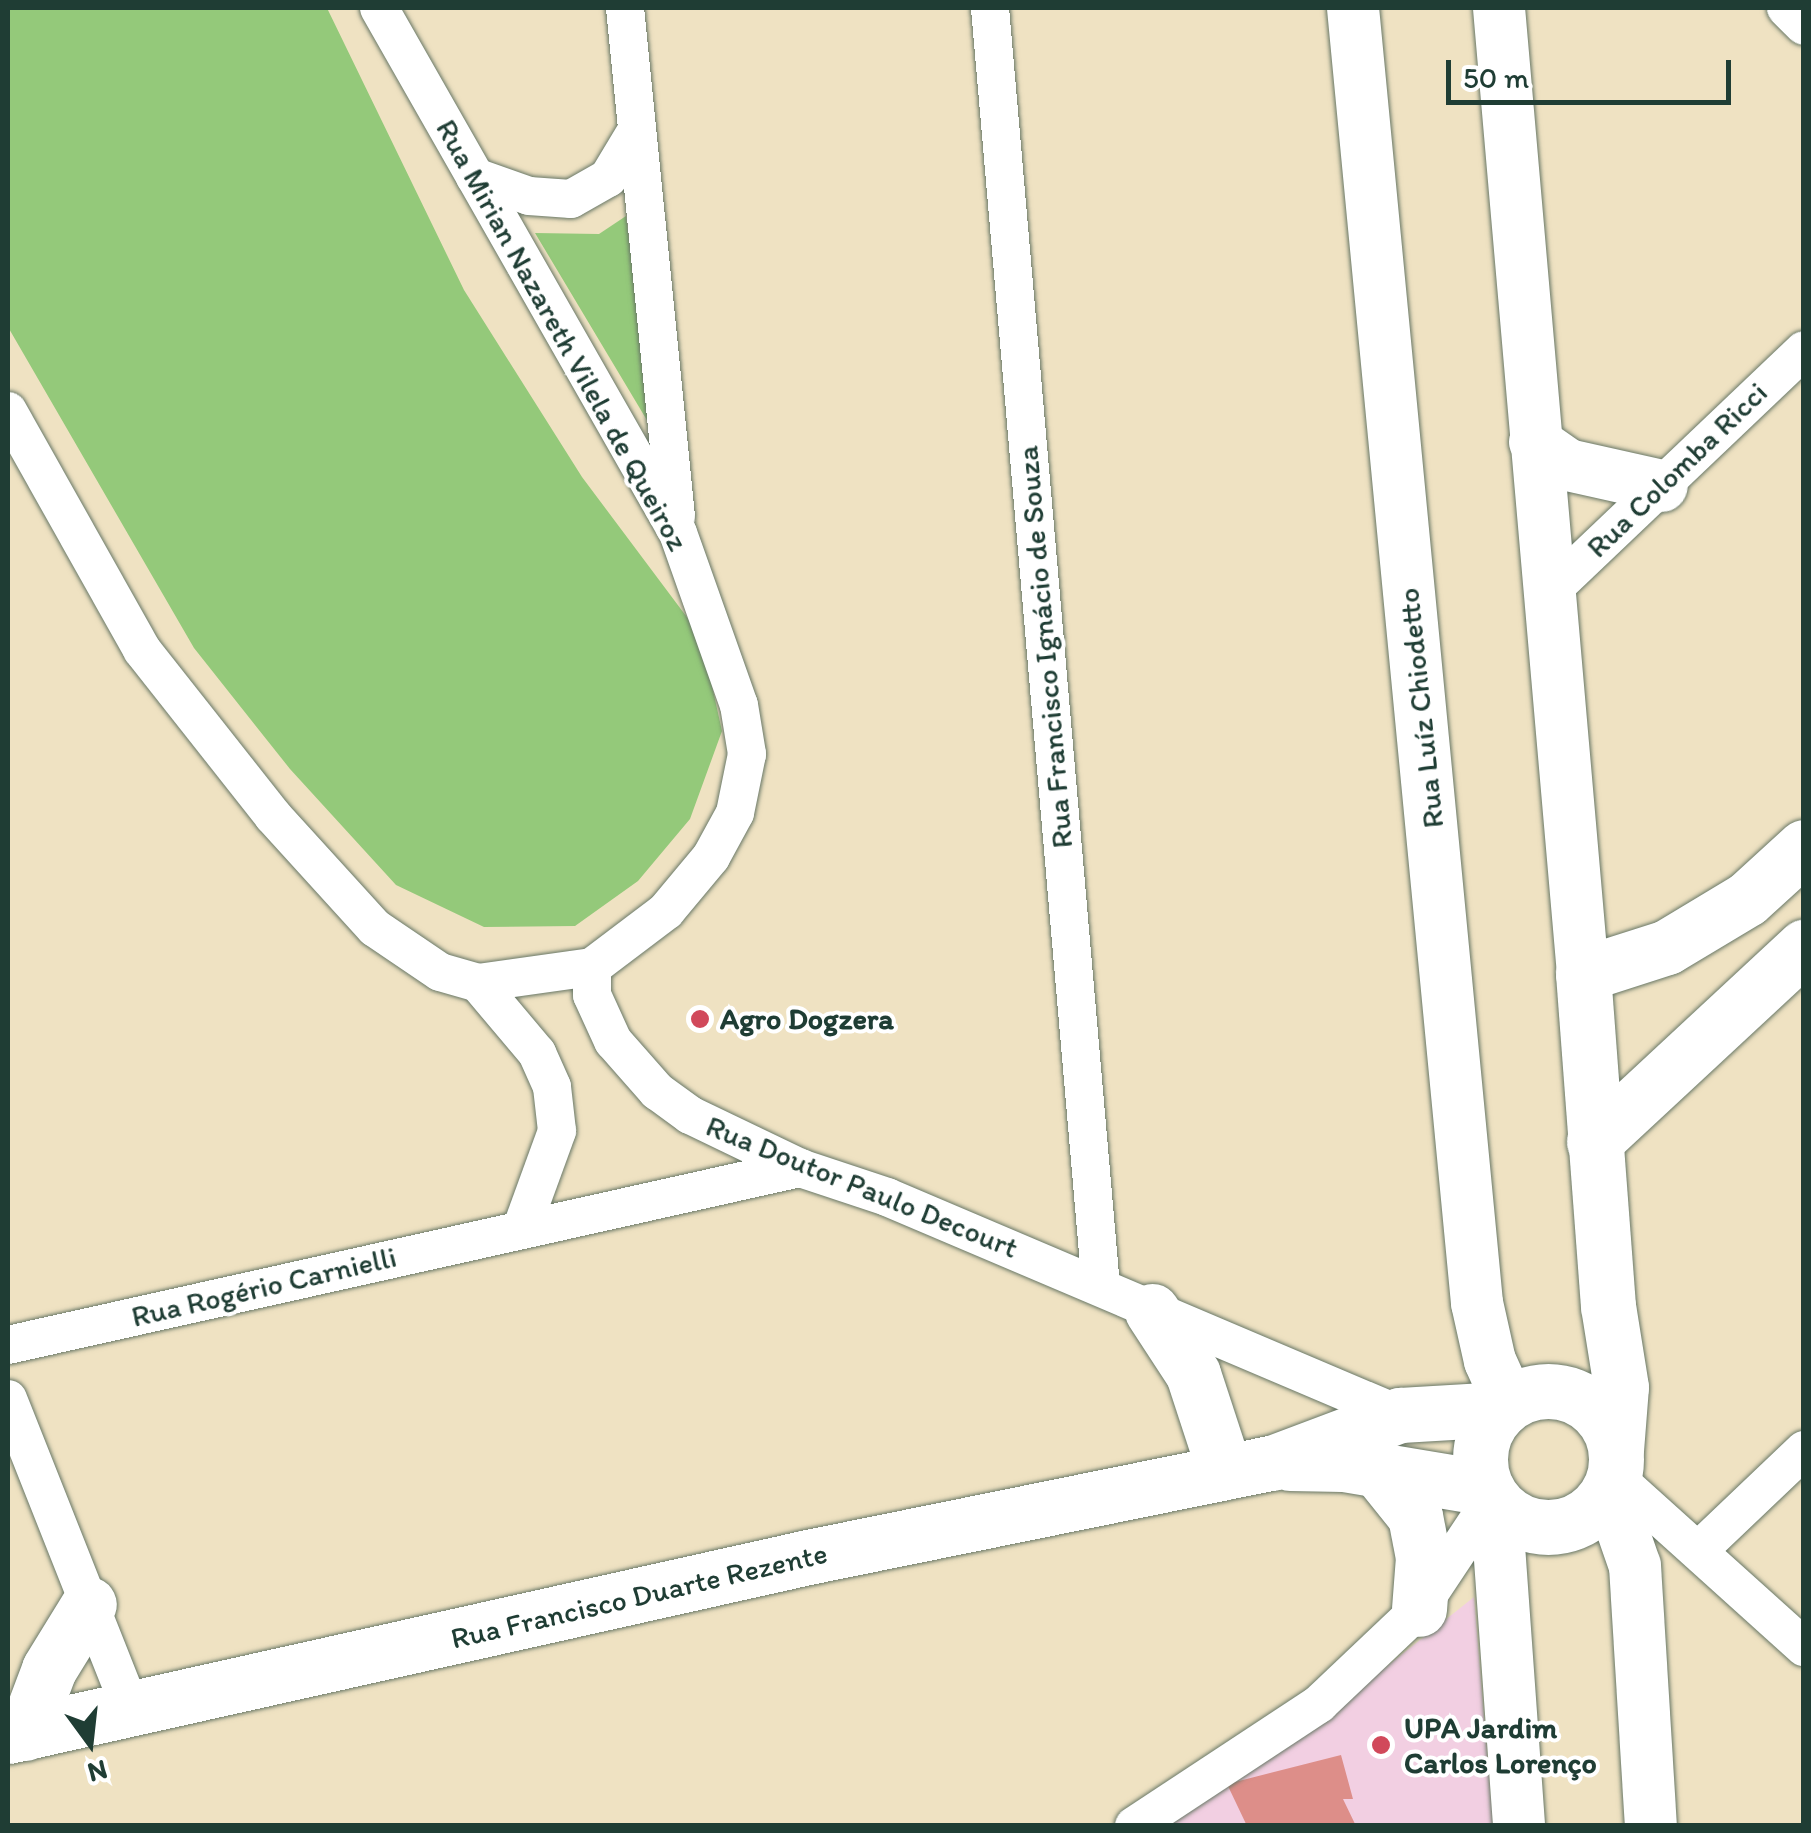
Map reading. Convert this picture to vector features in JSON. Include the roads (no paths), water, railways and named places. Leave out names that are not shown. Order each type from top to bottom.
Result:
[{"type":"main road","points":[[1608,1306],[1596,1340],[1522,1401],[1480,1446],[1491,1497],[1513,1519],[1556,1527],[1596,1508],[1613,1472],[1621,1386],[1608,1306],[1583,974],[1667,947],[1747,900],[1804,847]]},
{"type":"main road","points":[[1594,1142],[1804,947]]},
{"type":"main road","points":[[1152,1311],[1248,1468]]},
{"type":"main road","points":[[1522,1401],[1595,1410],[1613,1472]]},
{"type":"main road","name":"Rua Francisco Duarte Rezente","points":[[12,1735],[808,1558],[1248,1468],[1400,1415],[1522,1401]]},
{"type":"main road","name":"Rua Francisco Duarte Rezente","points":[[1248,1468],[1378,1470],[1491,1497]]},
{"type":"main road","points":[[1378,1470],[1404,1497],[1420,1536],[1419,1609]]},
{"type":"main road","points":[[12,1735],[89,1604]]},
{"type":"street","name":"Rua Mirian Nazareth Vilela de Queiroz","points":[[379,8],[678,533],[720,644],[747,754],[735,813],[711,857],[666,910],[592,967]]},
{"type":"street","points":[[625,8],[678,533]]},
{"type":"street","name":"Rua Francisco Ignácio de Souza","points":[[990,8],[1101,1286]]},
{"type":"street","name":"Rua Luíz Chiodetto","points":[[1353,8],[1477,1303],[1490,1362],[1522,1401]]},
{"type":"street","points":[[1499,8],[1583,974]]},
{"type":"street","points":[[1786,8],[1804,26]]},
{"type":"street","points":[[475,177],[529,196],[571,200],[608,178],[635,132]]},
{"type":"street","name":"Rua Colomba Ricci","points":[[1551,591],[1804,350]]},
{"type":"street","points":[[8,410],[142,650],[272,816],[376,928],[440,972],[478,983],[592,967]]},
{"type":"street","points":[[1535,442],[1568,465],[1662,486]]},
{"type":"street","name":"Rua Doutor Paulo Decourt","points":[[592,967],[592,995],[614,1041],[657,1091],[690,1116],[800,1168],[1101,1286],[1400,1415]]},
{"type":"street","points":[[478,983],[537,1053],[552,1087],[557,1131],[520,1230]]},
{"type":"street","name":"Rua Rogério Carnielli","points":[[8,1345],[800,1168]]},
{"type":"street","points":[[8,1399],[131,1710]]},
{"type":"street","points":[[1699,1550],[1804,1450]]},
{"type":"street","points":[[1613,1472],[1804,1647]]},
{"type":"street","points":[[1613,1472],[1635,1566],[1651,1826]]},
{"type":"street","points":[[1134,1826],[1320,1704],[1419,1609],[1491,1497]]},
{"type":"street","points":[[1491,1497],[1519,1826]]},
{"type":"place","name":"Agro Dogzera","points":[[700,1019]]},
{"type":"place","name":"UPA Jardim Carlos Lorenço","points":[[1381,1745]]}]
